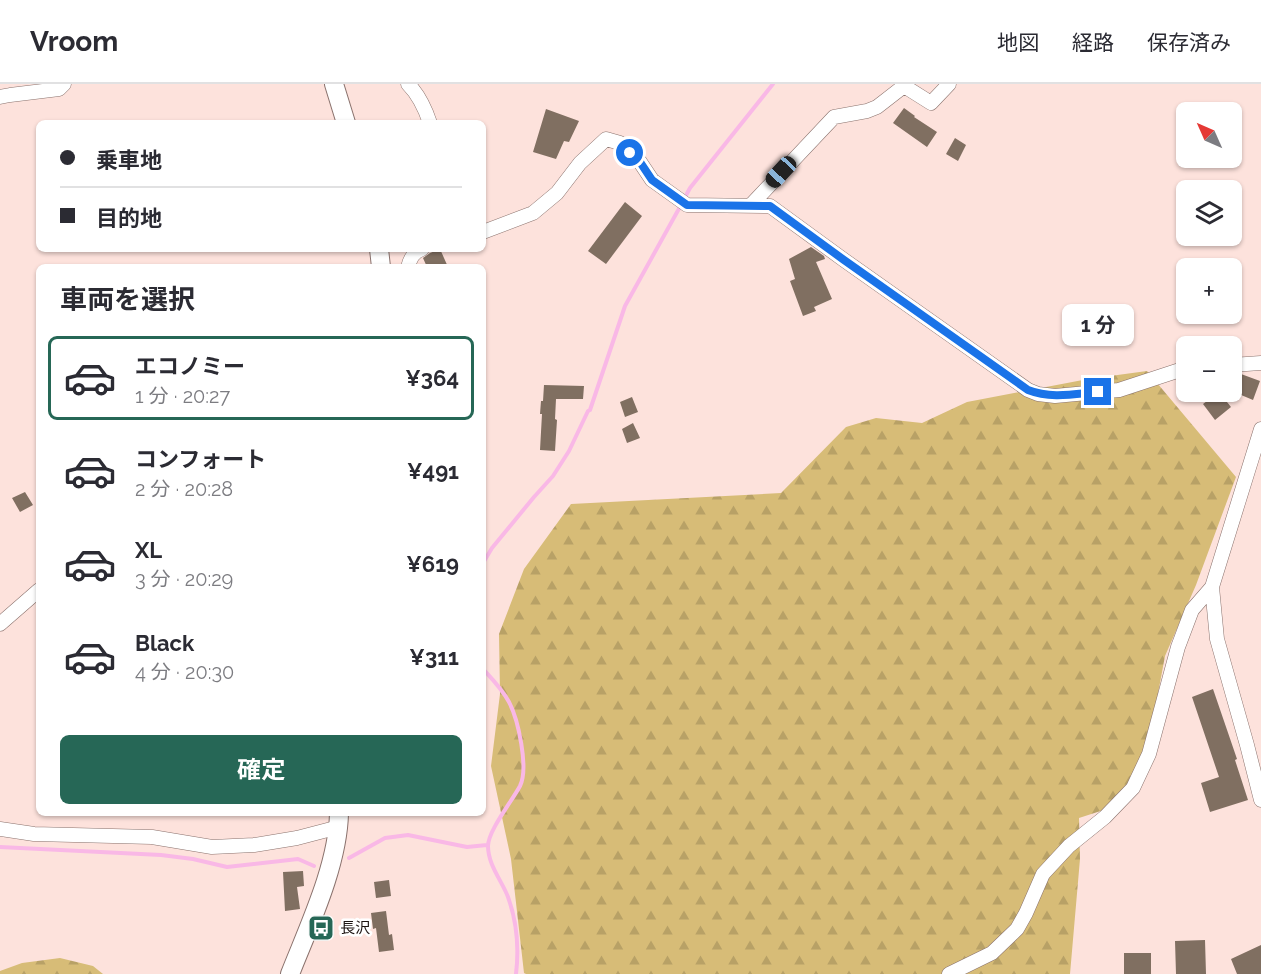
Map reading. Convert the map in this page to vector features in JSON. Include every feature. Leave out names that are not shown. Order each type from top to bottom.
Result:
[{"type":"main road","points":[[334,84],[345,120]]},
{"type":"main road","points":[[290,974],[323,891],[339,820]]},
{"type":"street","points":[[0,97],[59,89],[64,84]]},
{"type":"street","points":[[408,84],[416,92],[429,120]]},
{"type":"street","points":[[751,205],[834,117],[867,111],[904,86],[931,103],[949,84]]},
{"type":"street","points":[[486,231],[533,213],[556,193],[580,163],[606,139],[620,143],[640,162],[652,180],[687,205],[770,206],[1028,390],[1055,396],[1119,390],[1176,371]]},
{"type":"street","points":[[1242,364],[1261,363]]},
{"type":"street","points":[[1261,429],[1212,587],[1217,639],[1261,800]]},
{"type":"street","points":[[949,974],[992,953],[1017,929],[1043,874],[1069,846],[1105,818],[1133,788],[1149,754],[1178,647],[1192,610],[1212,587]]},
{"type":"street","points":[[0,624],[36,593]]},
{"type":"street","points":[[1247,745],[1261,741]]},
{"type":"street","points":[[0,829],[34,834],[152,837],[212,847],[254,845],[286,840],[339,820]]},
{"type":"green space","points":[[1147,371],[1236,477],[1196,585],[1165,656],[1145,763],[1116,806],[1079,818],[1080,859],[1070,974],[524,973],[511,859],[491,766],[500,694],[499,634],[524,569],[571,504],[781,493],[846,427],[876,418],[922,423],[967,402],[1088,379]]},
{"type":"green space","points":[[60,958],[93,966],[103,974],[0,974],[0,971],[22,963]]},
{"type":"building","points":[[904,108],[937,132],[927,147],[893,123]]},
{"type":"building","points":[[546,109],[579,121],[569,142],[564,141],[556,159],[533,152]]},
{"type":"building","points":[[955,138],[966,145],[958,161],[946,154]]},
{"type":"building","points":[[625,202],[642,216],[606,264],[588,251]]},
{"type":"building","points":[[811,247],[824,256],[825,259],[816,262],[832,299],[814,307],[816,311],[803,316],[790,281],[795,279],[789,259]]},
{"type":"building","points":[[441,252],[447,264],[426,264],[423,258],[430,253]]},
{"type":"building","points":[[1242,374],[1260,381],[1253,400],[1242,395]]},
{"type":"building","points":[[544,385],[584,386],[583,399],[556,399],[555,451],[540,450],[542,414],[540,414]]},
{"type":"building","points":[[632,397],[638,412],[625,417],[620,402]]},
{"type":"building","points":[[1227,402],[1231,407],[1215,420],[1203,404]]},
{"type":"building","points":[[633,423],[640,438],[627,443],[622,429]]},
{"type":"building","points":[[25,492],[33,505],[20,512],[12,498]]},
{"type":"building","points":[[1213,689],[1237,759],[1235,760],[1248,800],[1210,812],[1201,783],[1219,777],[1192,697]]},
{"type":"building","points":[[303,871],[304,886],[297,887],[300,909],[285,911],[283,872]]},
{"type":"building","points":[[389,880],[391,896],[376,898],[374,882]]},
{"type":"building","points":[[386,911],[389,935],[392,934],[394,950],[379,952],[376,928],[373,929],[371,913]]},
{"type":"building","points":[[1205,940],[1206,974],[1176,974],[1175,941]]},
{"type":"building","points":[[1261,945],[1261,974],[1237,974],[1231,959]]},
{"type":"building","points":[[1124,953],[1151,953],[1151,974],[1124,974]]},
{"type":"waterway","points":[[684,199],[690,188],[773,84]]},
{"type":"waterway","points":[[486,558],[553,476],[569,451],[590,410],[625,306],[681,205]]},
{"type":"waterway","points":[[486,672],[509,702],[519,731],[523,756],[520,786],[496,824],[488,846],[490,860],[508,897],[513,916],[517,945],[516,974]]},
{"type":"waterway","points":[[349,858],[385,838],[408,835],[467,847],[487,845]]},
{"type":"waterway","points":[[0,847],[161,855],[227,867],[298,859],[314,866]]},
{"type":"place","name":"長沢","points":[[321,928]]},
{"type":"route","points":[[630,153],[640,162],[652,180],[687,205],[770,206],[1028,390],[1055,396],[1098,392]]}]
